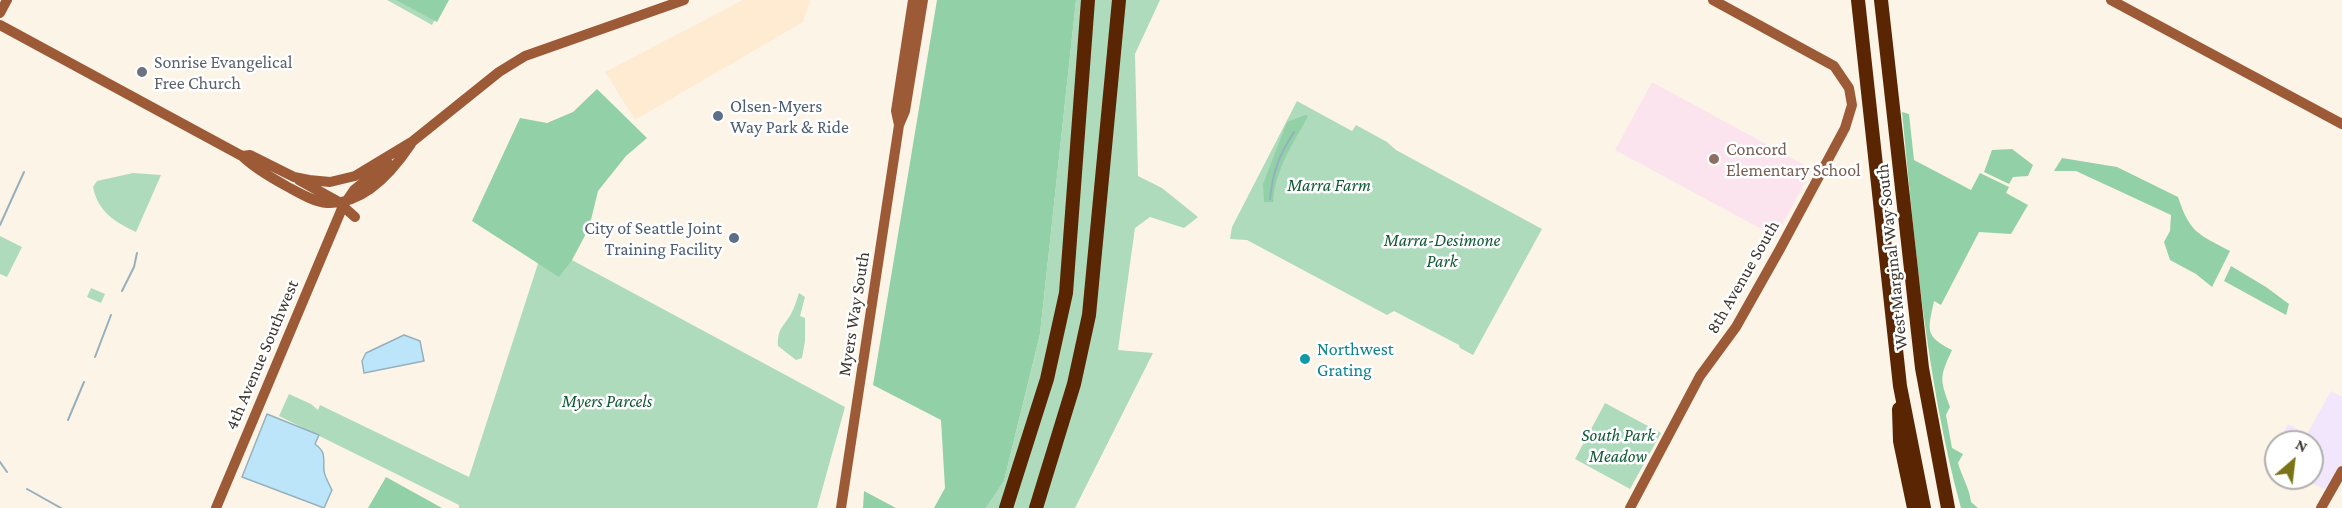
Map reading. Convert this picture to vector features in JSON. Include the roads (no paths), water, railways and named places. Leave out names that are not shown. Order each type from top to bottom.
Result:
[{"type":"highway","points":[[1006,508],[1047,379],[1066,292],[1088,0]]},
{"type":"highway","points":[[1036,508],[1074,384],[1089,315],[1119,0]]},
{"type":"highway","name":"West Marginal Way South","points":[[1858,0],[1900,386],[1924,508]]},
{"type":"highway","name":"West Marginal Way South","points":[[1881,0],[1922,368],[1948,508]]},
{"type":"highway","points":[[1900,386],[1898,422],[1900,441],[1914,508]]},
{"type":"highway","points":[[1937,449],[1955,508]]},
{"type":"main road","points":[[0,13],[7,0]]},
{"type":"main road","points":[[342,207],[354,190],[413,141],[499,72],[525,56],[684,0]]},
{"type":"main road","name":"Myers Way South","points":[[899,125],[896,111],[913,0]]},
{"type":"main road","name":"Myers Way South","points":[[841,508],[899,125],[905,111],[923,0]]},
{"type":"main road","name":"8th Avenue South","points":[[1630,508],[1700,376],[1736,327],[1845,128],[1852,105],[1849,88],[1840,71],[1829,62],[1713,0]]},
{"type":"main road","points":[[2111,0],[2342,124]]},
{"type":"main road","points":[[0,26],[242,156],[253,166],[303,195],[342,207]]},
{"type":"main road","points":[[294,177],[330,182],[355,176],[413,141]]},
{"type":"main road","points":[[342,207],[396,166],[413,141]]},
{"type":"main road","points":[[242,156],[250,155],[294,177],[342,207]]},
{"type":"main road","name":"4th Avenue Southwest","points":[[216,508],[342,207]]},
{"type":"main road","points":[[2321,508],[2342,471]]},
{"type":"water","points":[[404,335],[420,341],[424,361],[364,373],[362,361],[366,353]]},
{"type":"water","points":[[267,414],[319,435],[315,444],[323,453],[325,473],[332,490],[324,508],[242,477]]},
{"type":"waterway","points":[[1270,199],[1278,164],[1294,132]]},
{"type":"waterway","points":[[0,225],[24,172]]},
{"type":"waterway","points":[[122,291],[134,267],[137,253]]},
{"type":"waterway","points":[[95,357],[111,315]]},
{"type":"waterway","points":[[68,420],[84,382]]},
{"type":"waterway","points":[[0,462],[7,472]]},
{"type":"waterway","points":[[27,489],[61,508]]},
{"type":"place","name":"Sonrise Evangelical Free Church","points":[[142,72]]},
{"type":"place","name":"Olsen-Myers Way Park & Ride","points":[[718,116]]},
{"type":"place","name":"Concord Elementary School","points":[[1714,159]]},
{"type":"place","name":"City of Seattle Joint Training Facility","points":[[734,238]]},
{"type":"place","name":"Northwest Grating","points":[[1305,359]]},
{"type":"park label","name":"Marra Farm","points":[[1329,185]]},
{"type":"park label","name":"Marra-Desimone Park","points":[[1442,250]]},
{"type":"park label","name":"Myers Parcels","points":[[607,401]]},
{"type":"park label","name":"South Park Meadow","points":[[1618,445]]}]
